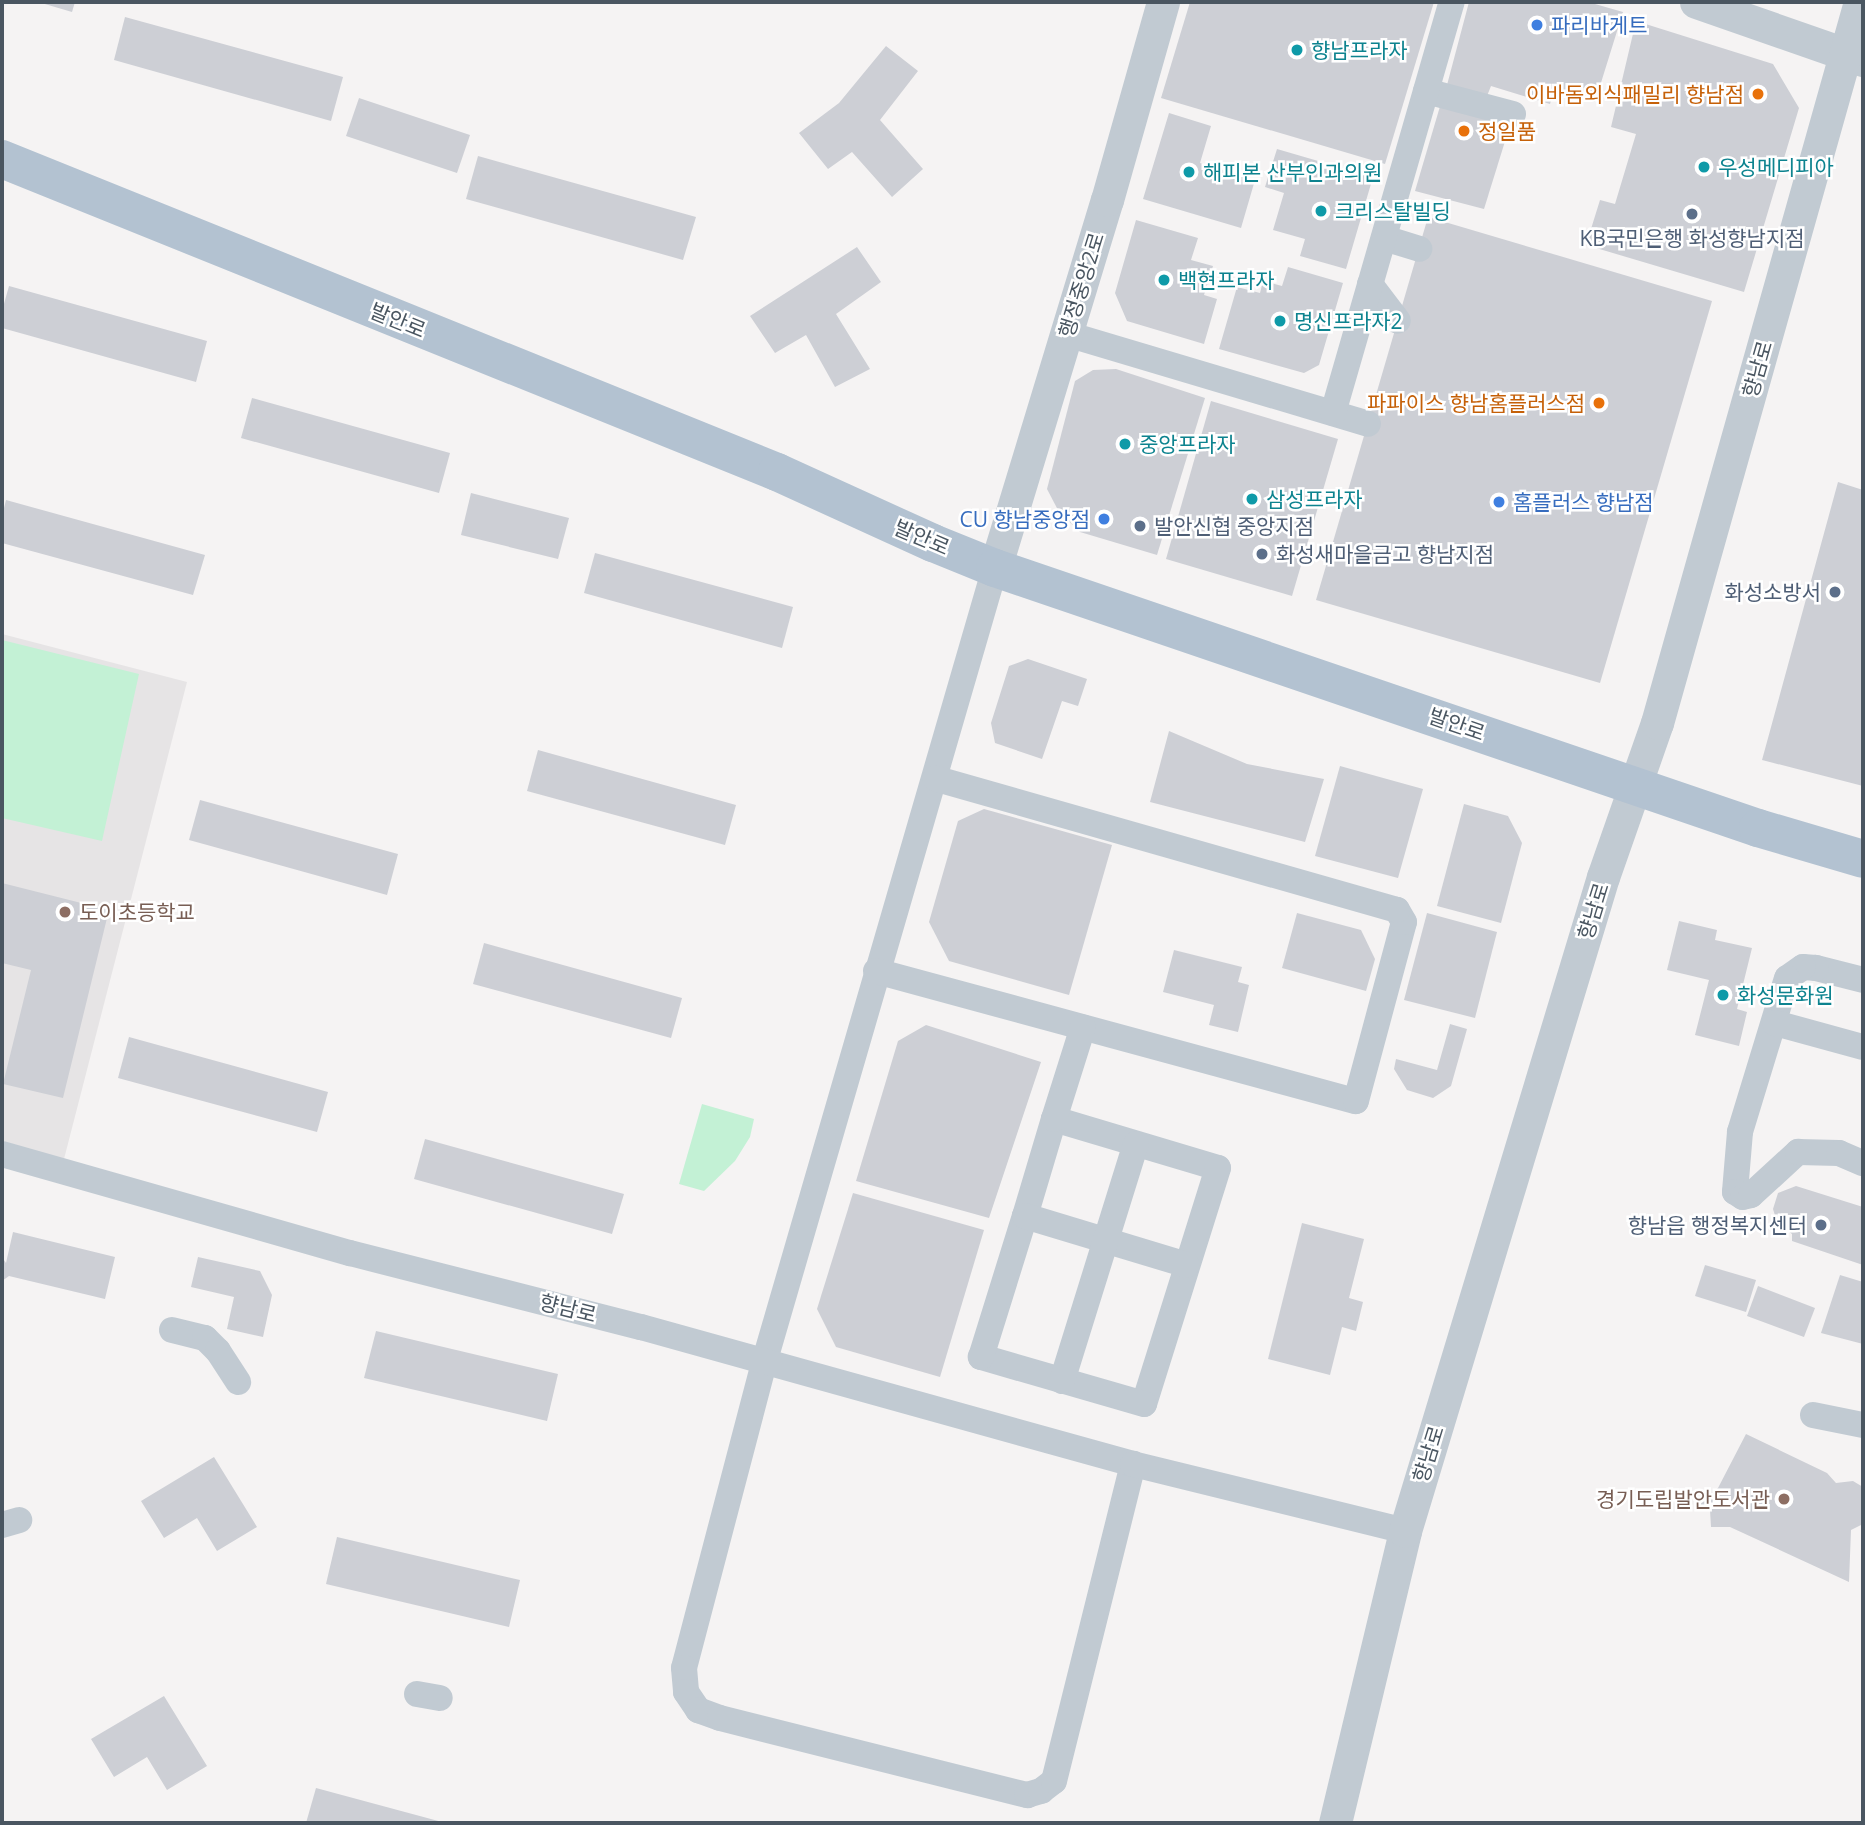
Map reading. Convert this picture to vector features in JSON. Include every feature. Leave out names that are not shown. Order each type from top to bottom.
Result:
[{"type":"main road","name":"발안로","points":[[2,159],[777,472],[933,543],[995,568],[1758,828],[1863,859]]},
{"type":"street","name":"행정중앙2로","points":[[995,568],[1067,334],[1163,2]]},
{"type":"street","points":[[1333,413],[1384,238],[1435,81],[1451,2]]},
{"type":"street","points":[[1696,2],[1854,57]]},
{"type":"street","name":"향남로","points":[[1335,1823],[1405,1531],[1603,877],[1657,723],[1854,57],[1860,2]]},
{"type":"street","points":[[1435,81],[1513,114]]},
{"type":"street","points":[[1384,238],[1419,249]]},
{"type":"street","points":[[1370,284],[1398,321]]},
{"type":"street","points":[[1067,334],[1198,385],[1225,393],[1333,413],[1368,424]]},
{"type":"street","points":[[995,568],[764,1363],[684,1668],[686,1692],[698,1710],[720,1718],[1027,1795],[1041,1791],[1054,1781],[1133,1464]]},
{"type":"street","points":[[876,971],[1356,1101],[1404,916],[1390,906],[935,778]]},
{"type":"street","points":[[1863,980],[1816,968],[1803,968],[1787,978],[1740,1132],[1735,1192],[1743,1197],[1751,1195],[1798,1152],[1839,1153],[1863,1163]]},
{"type":"street","points":[[1775,1023],[1863,1047]]},
{"type":"street","points":[[1054,1119],[1218,1168],[1144,1404],[981,1357],[1054,1119],[1083,1027]]},
{"type":"street","points":[[1062,1381],[1136,1144]]},
{"type":"street","name":"향남로","points":[[2,1154],[350,1252],[641,1327],[1133,1464],[1405,1531]]},
{"type":"street","points":[[1025,1216],[1187,1265]]},
{"type":"street","points":[[173,1330],[205,1338],[218,1351],[238,1382]]},
{"type":"street","points":[[1813,1415],[1863,1425]]},
{"type":"shaded area","name":"도이초등학교","points":[[2,634],[187,682],[64,1159],[2,1141]]},
{"type":"green space","points":[[2,640],[139,674],[102,841],[2,818]]},
{"type":"green space","points":[[702,1104],[754,1119],[750,1137],[735,1161],[704,1191],[679,1184]]},
{"type":"building","points":[[38,2],[75,2],[72,12]]},
{"type":"building","name":"향남프라자","points":[[1190,2],[1434,2],[1385,164],[1161,98]]},
{"type":"building","points":[[1469,2],[1588,2],[1623,12],[1595,102],[1554,90],[1550,104],[1491,86],[1487,96],[1447,85]]},
{"type":"building","points":[[125,17],[343,77],[331,121],[114,60]]},
{"type":"building","name":"우성메디피아","points":[[1636,21],[1773,64],[1799,108],[1744,292],[1586,245],[1600,200],[1615,204],[1636,134],[1611,127]]},
{"type":"building","points":[[886,46],[918,71],[880,120],[923,169],[892,197],[852,152],[828,169],[799,133],[839,103]]},
{"type":"building","points":[[359,98],[470,135],[457,173],[346,136]]},
{"type":"building","points":[[1441,103],[1511,122],[1484,209],[1415,191]]},
{"type":"building","name":"해피본 산부인과의원","points":[[1169,113],[1211,126],[1200,163],[1255,180],[1241,228],[1143,199]]},
{"type":"building","name":"크리스탈빌딩","points":[[1277,149],[1373,177],[1346,269],[1300,256],[1305,239],[1273,230],[1284,193],[1265,187]]},
{"type":"building","points":[[478,156],[696,217],[683,260],[466,199]]},
{"type":"building","name":"홈플러스 향남점","points":[[1428,217],[1712,301],[1600,683],[1316,600]]},
{"type":"building","name":"백현프라자","points":[[1136,220],[1198,238],[1191,260],[1213,266],[1204,295],[1217,299],[1204,344],[1127,321],[1115,293]]},
{"type":"building","points":[[857,247],[881,282],[836,314],[870,369],[835,387],[806,335],[775,353],[750,316]]},
{"type":"building","name":"명신프라자2","points":[[1288,267],[1343,283],[1319,365],[1304,373],[1219,349],[1237,287],[1260,293],[1263,281],[1282,286]]},
{"type":"building","points":[[9,286],[207,341],[196,382],[2,328],[2,311]]},
{"type":"building","name":"중앙프라자","points":[[1116,369],[1205,398],[1157,555],[1080,532],[1059,512],[1047,489],[1075,381],[1093,370]]},
{"type":"building","points":[[252,398],[450,453],[439,493],[241,438]]},
{"type":"building","name":"삼성프라자","points":[[1211,401],[1338,439],[1292,596],[1166,559]]},
{"type":"building","name":"화성소방서","points":[[1838,482],[1863,490],[1863,786],[1762,760]]},
{"type":"building","points":[[471,493],[569,518],[558,559],[461,535]]},
{"type":"building","points":[[6,500],[205,555],[193,595],[2,543],[2,516]]},
{"type":"building","points":[[595,553],[793,607],[782,648],[584,593]]},
{"type":"building","points":[[1028,659],[1087,679],[1078,706],[1062,701],[1042,759],[995,743],[991,723],[1009,666]]},
{"type":"building","points":[[1169,731],[1247,764],[1324,779],[1305,842],[1150,802]]},
{"type":"building","points":[[538,750],[736,805],[725,845],[527,791]]},
{"type":"building","points":[[1340,766],[1423,789],[1398,878],[1315,856]]},
{"type":"building","points":[[200,800],[398,854],[387,895],[189,840]]},
{"type":"building","points":[[1464,804],[1508,816],[1522,843],[1501,923],[1437,906]]},
{"type":"building","points":[[984,809],[1112,845],[1069,995],[949,961],[929,922],[958,821]]},
{"type":"building","points":[[2,883],[109,910],[63,1098],[3,1084],[31,970],[2,963]]},
{"type":"building","points":[[1297,913],[1361,930],[1375,959],[1366,991],[1282,968]]},
{"type":"building","points":[[1427,913],[1497,932],[1475,1018],[1404,1000]]},
{"type":"building","name":"화성문화원","points":[[1679,921],[1717,930],[1715,940],[1752,948],[1737,1009],[1747,1012],[1739,1046],[1695,1035],[1709,980],[1667,970]]},
{"type":"building","points":[[484,943],[682,998],[671,1038],[473,984]]},
{"type":"building","points":[[1174,950],[1242,967],[1238,982],[1249,985],[1238,1032],[1209,1025],[1214,1005],[1163,992]]},
{"type":"building","points":[[1450,1024],[1467,1029],[1451,1086],[1433,1098],[1407,1090],[1394,1069],[1396,1059],[1437,1070]]},
{"type":"building","points":[[926,1025],[1041,1062],[989,1218],[856,1181],[898,1041]]},
{"type":"building","points":[[129,1037],[328,1092],[317,1132],[118,1078]]},
{"type":"building","points":[[425,1139],[624,1194],[612,1234],[414,1179]]},
{"type":"building","name":"향남읍 행정복지센터","points":[[1796,1186],[1863,1207],[1863,1265],[1792,1241],[1792,1234],[1777,1222],[1773,1209],[1778,1193]]},
{"type":"building","points":[[853,1193],[984,1230],[940,1377],[836,1347],[817,1309]]},
{"type":"building","points":[[1302,1223],[1364,1239],[1349,1298],[1363,1302],[1356,1331],[1342,1327],[1330,1375],[1268,1359]]},
{"type":"building","points":[[13,1232],[115,1257],[105,1299],[9,1276],[2,1281],[2,1257],[6,1263]]},
{"type":"building","points":[[198,1257],[260,1271],[272,1295],[263,1337],[227,1329],[234,1297],[191,1287]]},
{"type":"building","points":[[1705,1265],[1756,1280],[1746,1312],[1695,1296]]},
{"type":"building","points":[[1840,1275],[1863,1282],[1863,1344],[1821,1333]]},
{"type":"building","points":[[1758,1286],[1815,1308],[1804,1337],[1747,1316]]},
{"type":"building","points":[[376,1331],[558,1374],[547,1421],[364,1378]]},
{"type":"building","name":"경기도립발안도서관","points":[[1746,1434],[1827,1473],[1836,1483],[1853,1481],[1863,1487],[1863,1524],[1851,1530],[1849,1582],[1730,1527],[1711,1527],[1710,1510],[1694,1510],[1718,1488]]},
{"type":"building","points":[[214,1457],[257,1527],[217,1551],[197,1518],[164,1538],[141,1501]]},
{"type":"building","points":[[337,1537],[520,1580],[509,1627],[326,1584]]},
{"type":"building","points":[[164,1696],[207,1766],[167,1790],[147,1757],[114,1777],[91,1739]]},
{"type":"building","points":[[316,1788],[442,1822],[442,1823],[306,1823]]},
{"type":"place","name":"파리바게트","points":[[1537,25]]},
{"type":"place","name":"향남프라자","points":[[1297,50]]},
{"type":"place","name":"이바돔외식패밀리 향남점","points":[[1758,94]]},
{"type":"place","name":"정일품","points":[[1464,131]]},
{"type":"place","name":"우성메디피아","points":[[1704,167]]},
{"type":"place","name":"해피본 산부인과의원","points":[[1189,172]]},
{"type":"place","name":"크리스탈빌딩","points":[[1321,211]]},
{"type":"place","name":"KB국민은행 화성향남지점","points":[[1692,214]]},
{"type":"place","name":"백현프라자","points":[[1164,280]]},
{"type":"place","name":"명신프라자2","points":[[1280,321]]},
{"type":"place","name":"파파이스 향남홈플러스점","points":[[1599,403]]},
{"type":"place","name":"중앙프라자","points":[[1125,444]]},
{"type":"place","name":"삼성프라자","points":[[1252,499]]},
{"type":"place","name":"홈플러스 향남점","points":[[1499,502]]},
{"type":"place","name":"CU 향남중앙점","points":[[1104,519]]},
{"type":"place","name":"발안신협 중앙지점","points":[[1140,526]]},
{"type":"place","name":"화성새마을금고 향남지점","points":[[1262,554]]},
{"type":"place","name":"화성소방서","points":[[1835,592]]},
{"type":"place","name":"도이초등학교","points":[[65,912]]},
{"type":"place","name":"화성문화원","points":[[1723,995]]},
{"type":"place","name":"향남읍 행정복지센터","points":[[1821,1225]]},
{"type":"place","name":"경기도립발안도서관","points":[[1784,1499]]}]
